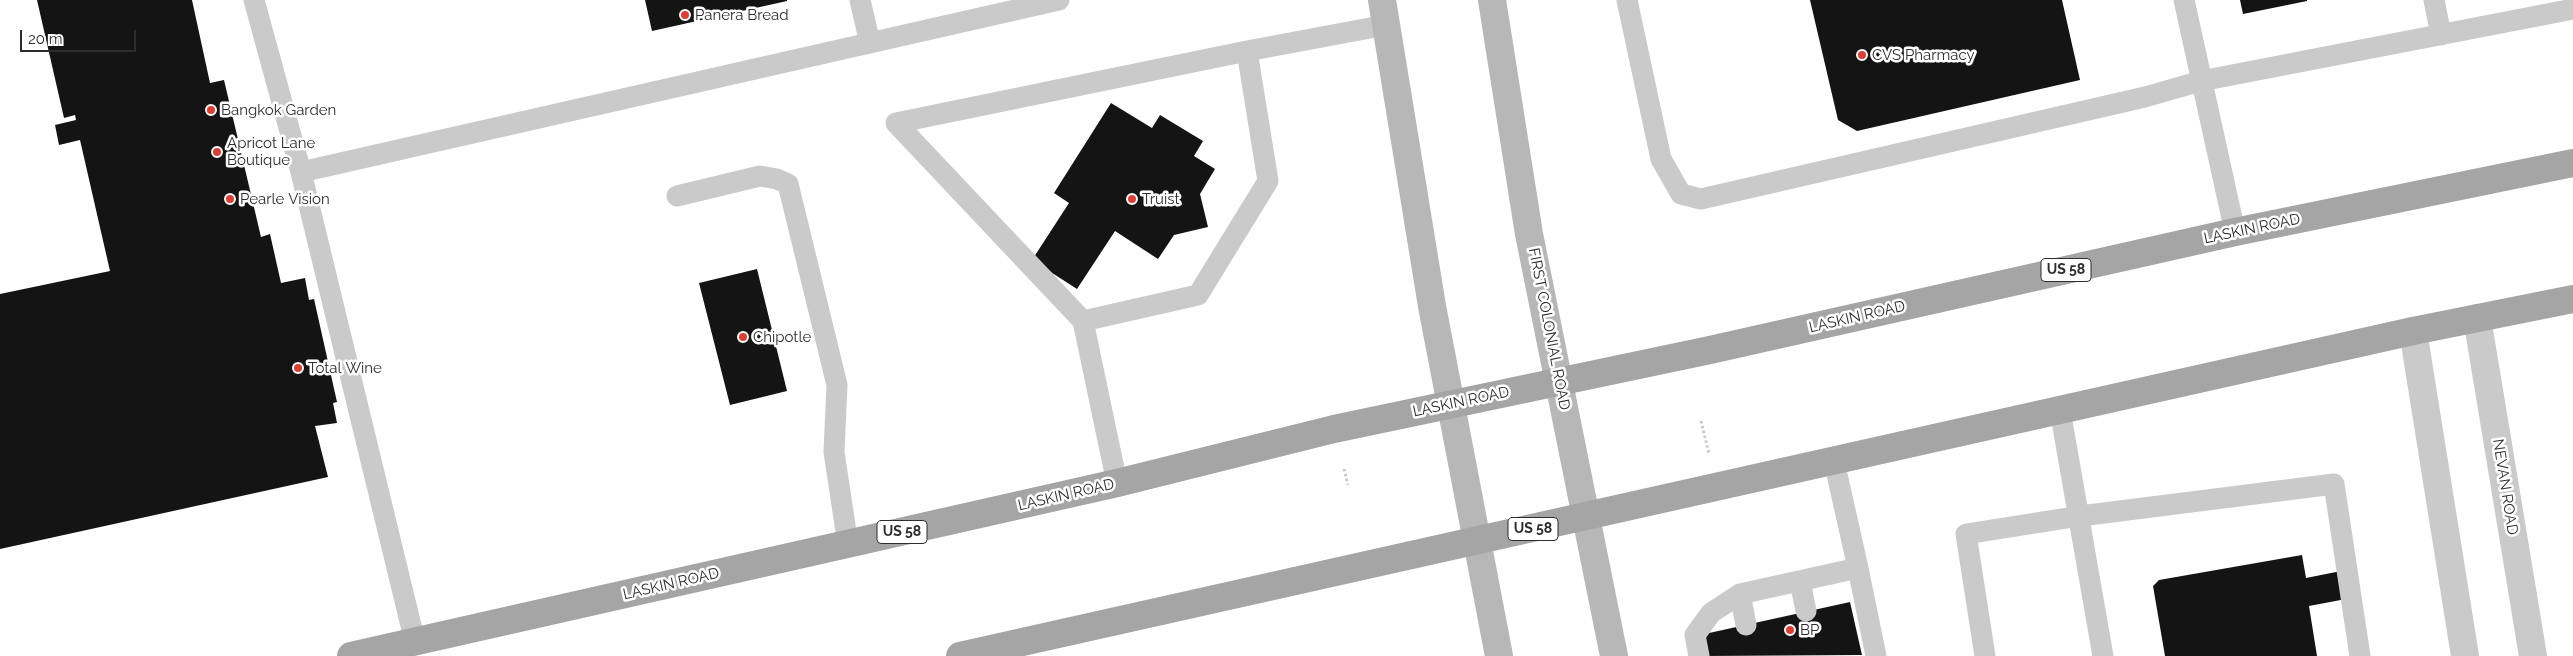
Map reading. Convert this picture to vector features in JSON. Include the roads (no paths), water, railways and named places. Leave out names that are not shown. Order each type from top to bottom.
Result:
[{"type":"main road","name":"FIRST COLONIAL ROAD","points":[[1492,0],[1529,234],[1614,656]]},
{"type":"main road","points":[[1384,13],[1432,306],[1499,656]]},
{"type":"main road","name":"LASKIN ROAD","points":[[352,656],[1117,483],[1325,432],[2235,232],[2573,163]]},
{"type":"main road","name":"US 58","points":[[960,656],[996,652],[2060,410],[2413,331],[2573,298]]},
{"type":"street","name":"NEVAN ROAD","points":[[2477,318],[2533,656]]},
{"type":"street","points":[[2413,331],[2465,656]]},
{"type":"lane","points":[[254,0],[301,172],[415,642]]},
{"type":"lane","points":[[860,0],[870,43]]},
{"type":"lane","points":[[301,172],[1059,0]]},
{"type":"lane","points":[[1627,0],[1661,159],[1681,194],[1701,199],[2145,97],[2201,81],[2573,9]]},
{"type":"lane","points":[[2184,0],[2235,232]]},
{"type":"lane","points":[[2434,0],[2440,35]]},
{"type":"lane","points":[[1117,483],[1083,321],[896,123],[1247,51],[1384,13]]},
{"type":"lane","points":[[1083,321],[1198,295],[1258,198],[1268,181],[1247,51]]},
{"type":"lane","points":[[677,196],[760,176],[782,180],[788,184],[837,385],[834,452],[848,544]]},
{"type":"lane","points":[[2060,410],[2103,656]]},
{"type":"lane","points":[[1834,461],[1876,656]]},
{"type":"lane","points":[[1986,656],[1966,534],[2080,516],[2334,484],[2360,656]]},
{"type":"lane","points":[[1699,656],[1695,635],[1711,613],[1740,594],[1858,568]]},
{"type":"lane","points":[[1800,581],[1806,611]]},
{"type":"lane","points":[[1740,594],[1746,625]]},
{"type":"place","name":"Panera Bread","points":[[685,15]]},
{"type":"place","name":"CVS Pharmacy","points":[[1862,55]]},
{"type":"place","name":"Bangkok Garden","points":[[211,110]]},
{"type":"place","name":"Apricot Lane Boutique","points":[[217,152]]},
{"type":"place","name":"Pearle Vision","points":[[230,199]]},
{"type":"place","name":"Truist","points":[[1132,199]]},
{"type":"place","name":"Chipotle","points":[[743,337]]},
{"type":"place","name":"Total Wine","points":[[298,368]]},
{"type":"place","name":"BP","points":[[1790,630]]}]
